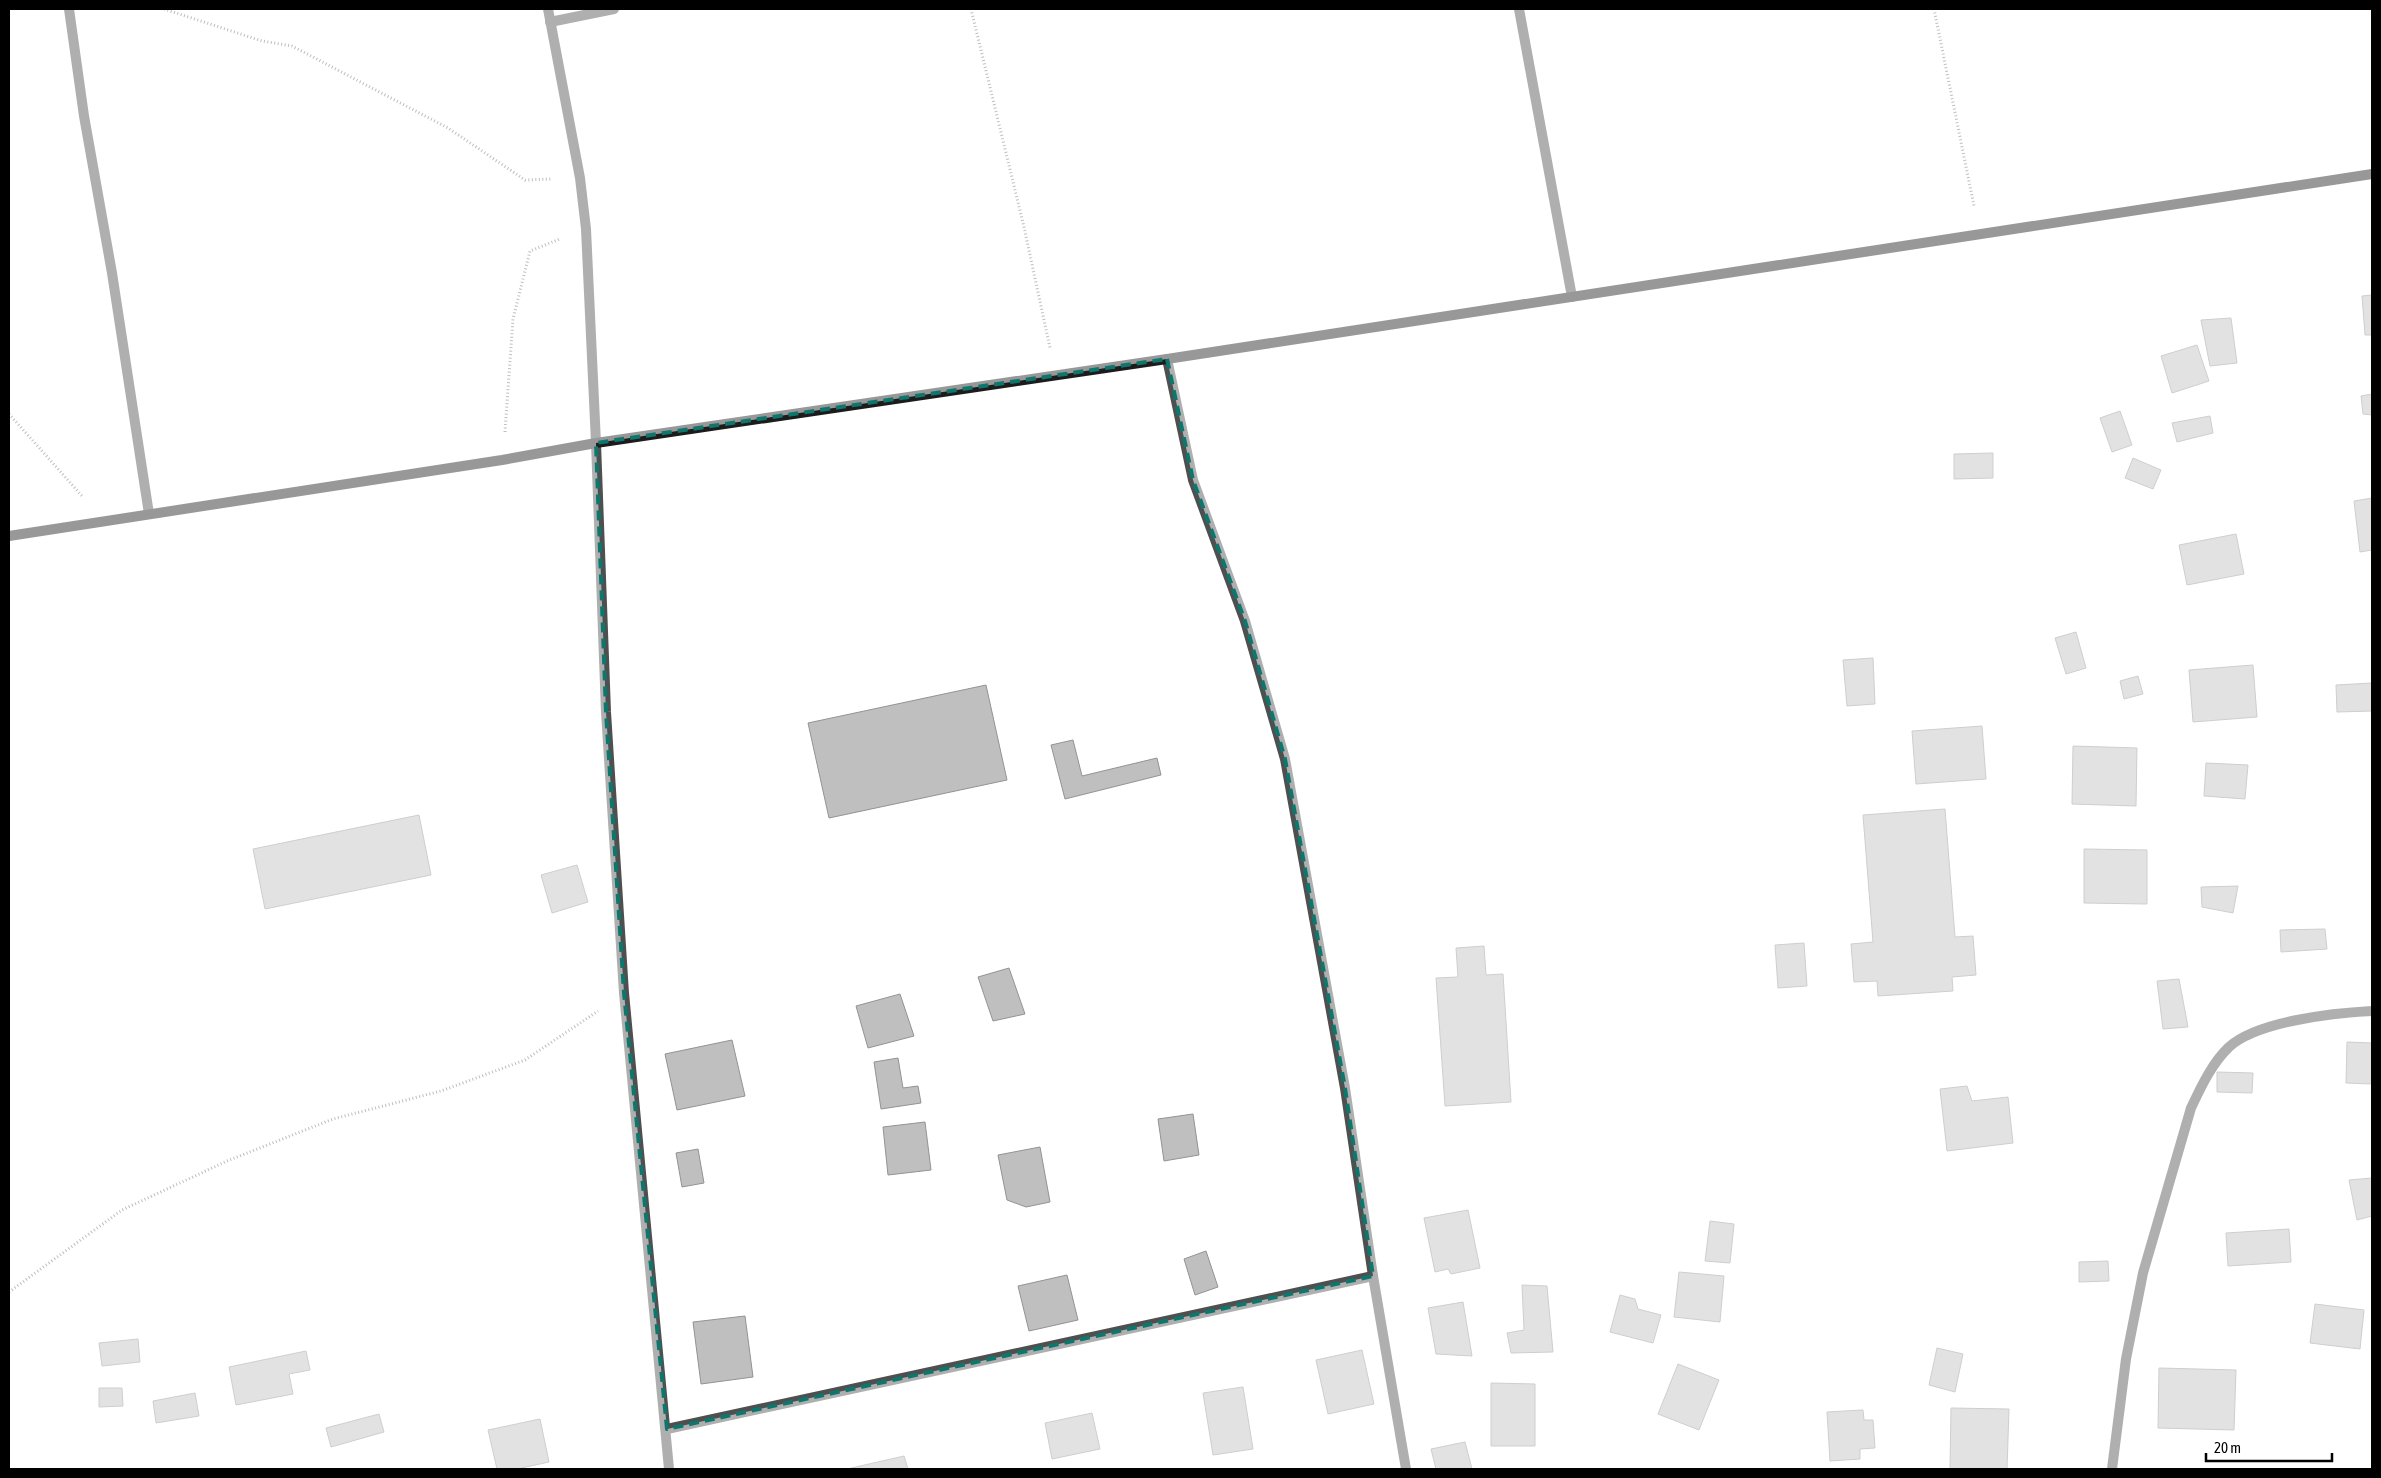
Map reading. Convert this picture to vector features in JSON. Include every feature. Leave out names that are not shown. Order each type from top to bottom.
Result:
[{"type":"main road","points":[[9,536],[502,460],[596,443],[1572,297],[2372,174]]},
{"type":"street","points":[[69,9],[84,116],[112,273],[149,514]]},
{"type":"street","points":[[548,9],[580,178],[586,229],[606,712],[624,994],[667,1429],[669,1469]]},
{"type":"street","points":[[550,22],[614,9]]},
{"type":"street","points":[[1519,9],[1572,297]]},
{"type":"street","points":[[1167,358],[1193,480],[1245,621],[1285,759],[1345,1088],[1373,1276],[1406,1469]]},
{"type":"street","points":[[2112,1469],[2126,1359],[2143,1273],[2191,1108],[2203,1084],[2229,1047],[2244,1037],[2267,1028],[2292,1022],[2372,1011]]},
{"type":"street","points":[[667,1429],[1373,1276]]},
{"type":"path","points":[[164,9],[262,41],[292,46],[448,128],[525,180],[580,178]]},
{"type":"path","points":[[971,9],[1024,227],[1055,375]]},
{"type":"path","points":[[1934,9],[1980,234]]},
{"type":"path","points":[[502,460],[513,319],[530,251],[586,229]]},
{"type":"path","points":[[9,414],[105,521]]},
{"type":"path","points":[[9,1292],[122,1210],[227,1161],[333,1119],[442,1091],[525,1060],[624,994]]},
{"type":"highlighted area","points":[[1167,359],[1193,480],[1245,621],[1285,759],[1345,1088],[1373,1276],[667,1429],[624,993],[606,712],[596,443]]},
{"type":"building","points":[[2372,295],[2372,335],[2365,335],[2362,296]]},
{"type":"building","points":[[2231,318],[2237,363],[2210,366],[2201,320]]},
{"type":"building","points":[[2197,345],[2209,381],[2172,393],[2161,356]]},
{"type":"building","points":[[2372,394],[2372,415],[2363,414],[2361,396]]},
{"type":"building","points":[[2120,411],[2132,445],[2112,452],[2100,418]]},
{"type":"building","points":[[2210,416],[2213,433],[2177,442],[2172,423]]},
{"type":"building","points":[[1993,453],[1993,478],[1954,479],[1954,454]]},
{"type":"building","points":[[2133,458],[2161,470],[2153,489],[2125,478]]},
{"type":"building","points":[[2372,498],[2372,550],[2360,552],[2354,501]]},
{"type":"building","points":[[2236,534],[2244,574],[2187,585],[2179,545]]},
{"type":"building","points":[[2076,632],[2086,668],[2066,674],[2055,638]]},
{"type":"building","points":[[1873,658],[1875,704],[1847,706],[1843,660]]},
{"type":"building","points":[[2253,665],[2257,717],[2193,722],[2189,670]]},
{"type":"building","points":[[2138,676],[2143,694],[2124,699],[2120,681]]},
{"type":"building","points":[[2372,683],[2372,711],[2337,712],[2336,685]]},
{"type":"building","points":[[986,685],[1007,780],[829,818],[808,723]]},
{"type":"building","points":[[1982,726],[1986,779],[1916,784],[1912,731]]},
{"type":"building","points":[[1073,740],[1082,776],[1157,758],[1161,775],[1065,799],[1051,745]]},
{"type":"building","points":[[2073,746],[2137,748],[2136,806],[2072,804]]},
{"type":"building","points":[[2206,763],[2248,765],[2245,799],[2204,796]]},
{"type":"building","points":[[1945,809],[1955,937],[1973,936],[1976,975],[1952,977],[1953,991],[1878,996],[1877,981],[1854,982],[1851,944],[1873,942],[1863,815]]},
{"type":"building","points":[[419,815],[431,875],[265,909],[253,849]]},
{"type":"building","points":[[2084,849],[2147,850],[2147,904],[2084,903]]},
{"type":"building","points":[[577,865],[588,902],[552,913],[541,875]]},
{"type":"building","points":[[2238,886],[2233,913],[2202,907],[2201,887]]},
{"type":"building","points":[[2325,929],[2327,949],[2281,952],[2280,930]]},
{"type":"building","points":[[1804,943],[1807,986],[1778,988],[1775,945]]},
{"type":"building","points":[[1484,946],[1486,975],[1503,974],[1511,1102],[1445,1106],[1436,978],[1458,977],[1456,948]]},
{"type":"building","points":[[1009,968],[1025,1014],[993,1021],[978,977]]},
{"type":"building","points":[[2179,979],[2188,1027],[2163,1029],[2157,981]]},
{"type":"building","points":[[900,994],[914,1036],[868,1048],[856,1006]]},
{"type":"building","points":[[732,1040],[745,1096],[677,1110],[665,1054]]},
{"type":"building","points":[[2347,1042],[2372,1043],[2372,1084],[2346,1083]]},
{"type":"building","points":[[898,1058],[903,1088],[918,1086],[921,1103],[881,1109],[874,1062]]},
{"type":"building","points":[[2217,1072],[2253,1073],[2252,1093],[2217,1092]]},
{"type":"building","points":[[1967,1086],[1972,1101],[2008,1097],[2013,1143],[1947,1151],[1940,1089]]},
{"type":"building","points":[[1193,1114],[1199,1155],[1164,1161],[1158,1119]]},
{"type":"building","points":[[925,1122],[931,1170],[888,1175],[883,1127]]},
{"type":"building","points":[[1040,1147],[1050,1202],[1026,1207],[1007,1200],[998,1155]]},
{"type":"building","points":[[698,1149],[704,1183],[682,1187],[676,1153]]},
{"type":"building","points":[[2372,1178],[2372,1216],[2357,1220],[2349,1180]]},
{"type":"building","points":[[1468,1210],[1480,1268],[1451,1274],[1448,1269],[1435,1272],[1424,1218]]},
{"type":"building","points":[[1710,1221],[1734,1224],[1730,1263],[1705,1261]]},
{"type":"building","points":[[2289,1229],[2291,1262],[2228,1266],[2226,1233]]},
{"type":"building","points":[[1206,1251],[1218,1287],[1195,1295],[1184,1259]]},
{"type":"building","points":[[2108,1261],[2109,1281],[2079,1282],[2079,1262]]},
{"type":"building","points":[[1679,1272],[1724,1276],[1720,1322],[1674,1317]]},
{"type":"building","points":[[1067,1275],[1078,1320],[1029,1331],[1018,1286]]},
{"type":"building","points":[[1522,1285],[1547,1286],[1553,1352],[1511,1353],[1507,1333],[1524,1330]]},
{"type":"building","points":[[1620,1295],[1635,1299],[1638,1309],[1661,1315],[1653,1343],[1610,1332]]},
{"type":"building","points":[[1463,1302],[1472,1356],[1436,1354],[1428,1308]]},
{"type":"building","points":[[2315,1304],[2364,1310],[2360,1349],[2310,1343]]},
{"type":"building","points":[[745,1316],[753,1377],[701,1384],[693,1322]]},
{"type":"building","points":[[138,1339],[140,1362],[102,1366],[99,1343]]},
{"type":"building","points":[[1937,1348],[1963,1354],[1955,1392],[1929,1385]]},
{"type":"building","points":[[1362,1350],[1374,1404],[1328,1414],[1316,1360]]},
{"type":"building","points":[[306,1351],[310,1370],[289,1374],[293,1394],[236,1405],[229,1367]]},
{"type":"building","points":[[1678,1364],[1719,1380],[1699,1430],[1658,1414]]},
{"type":"building","points":[[2159,1368],[2236,1370],[2234,1430],[2158,1428]]},
{"type":"building","points":[[1491,1383],[1535,1384],[1535,1446],[1491,1446]]},
{"type":"building","points":[[1243,1387],[1253,1449],[1213,1455],[1203,1393]]},
{"type":"building","points":[[99,1388],[122,1388],[123,1406],[99,1407]]},
{"type":"building","points":[[195,1393],[199,1416],[156,1423],[153,1401]]},
{"type":"building","points":[[1951,1408],[2009,1409],[2007,1469],[1950,1469]]},
{"type":"building","points":[[1863,1410],[1864,1420],[1873,1420],[1875,1448],[1860,1449],[1860,1459],[1830,1461],[1827,1412]]},
{"type":"building","points":[[1092,1413],[1100,1449],[1052,1459],[1045,1423]]},
{"type":"building","points":[[379,1414],[384,1432],[331,1447],[326,1428]]},
{"type":"building","points":[[540,1419],[549,1462],[517,1469],[497,1469],[488,1430]]},
{"type":"building","points":[[1465,1442],[1472,1469],[1436,1469],[1431,1449]]},
{"type":"building","points":[[904,1456],[908,1469],[847,1469]]}]
